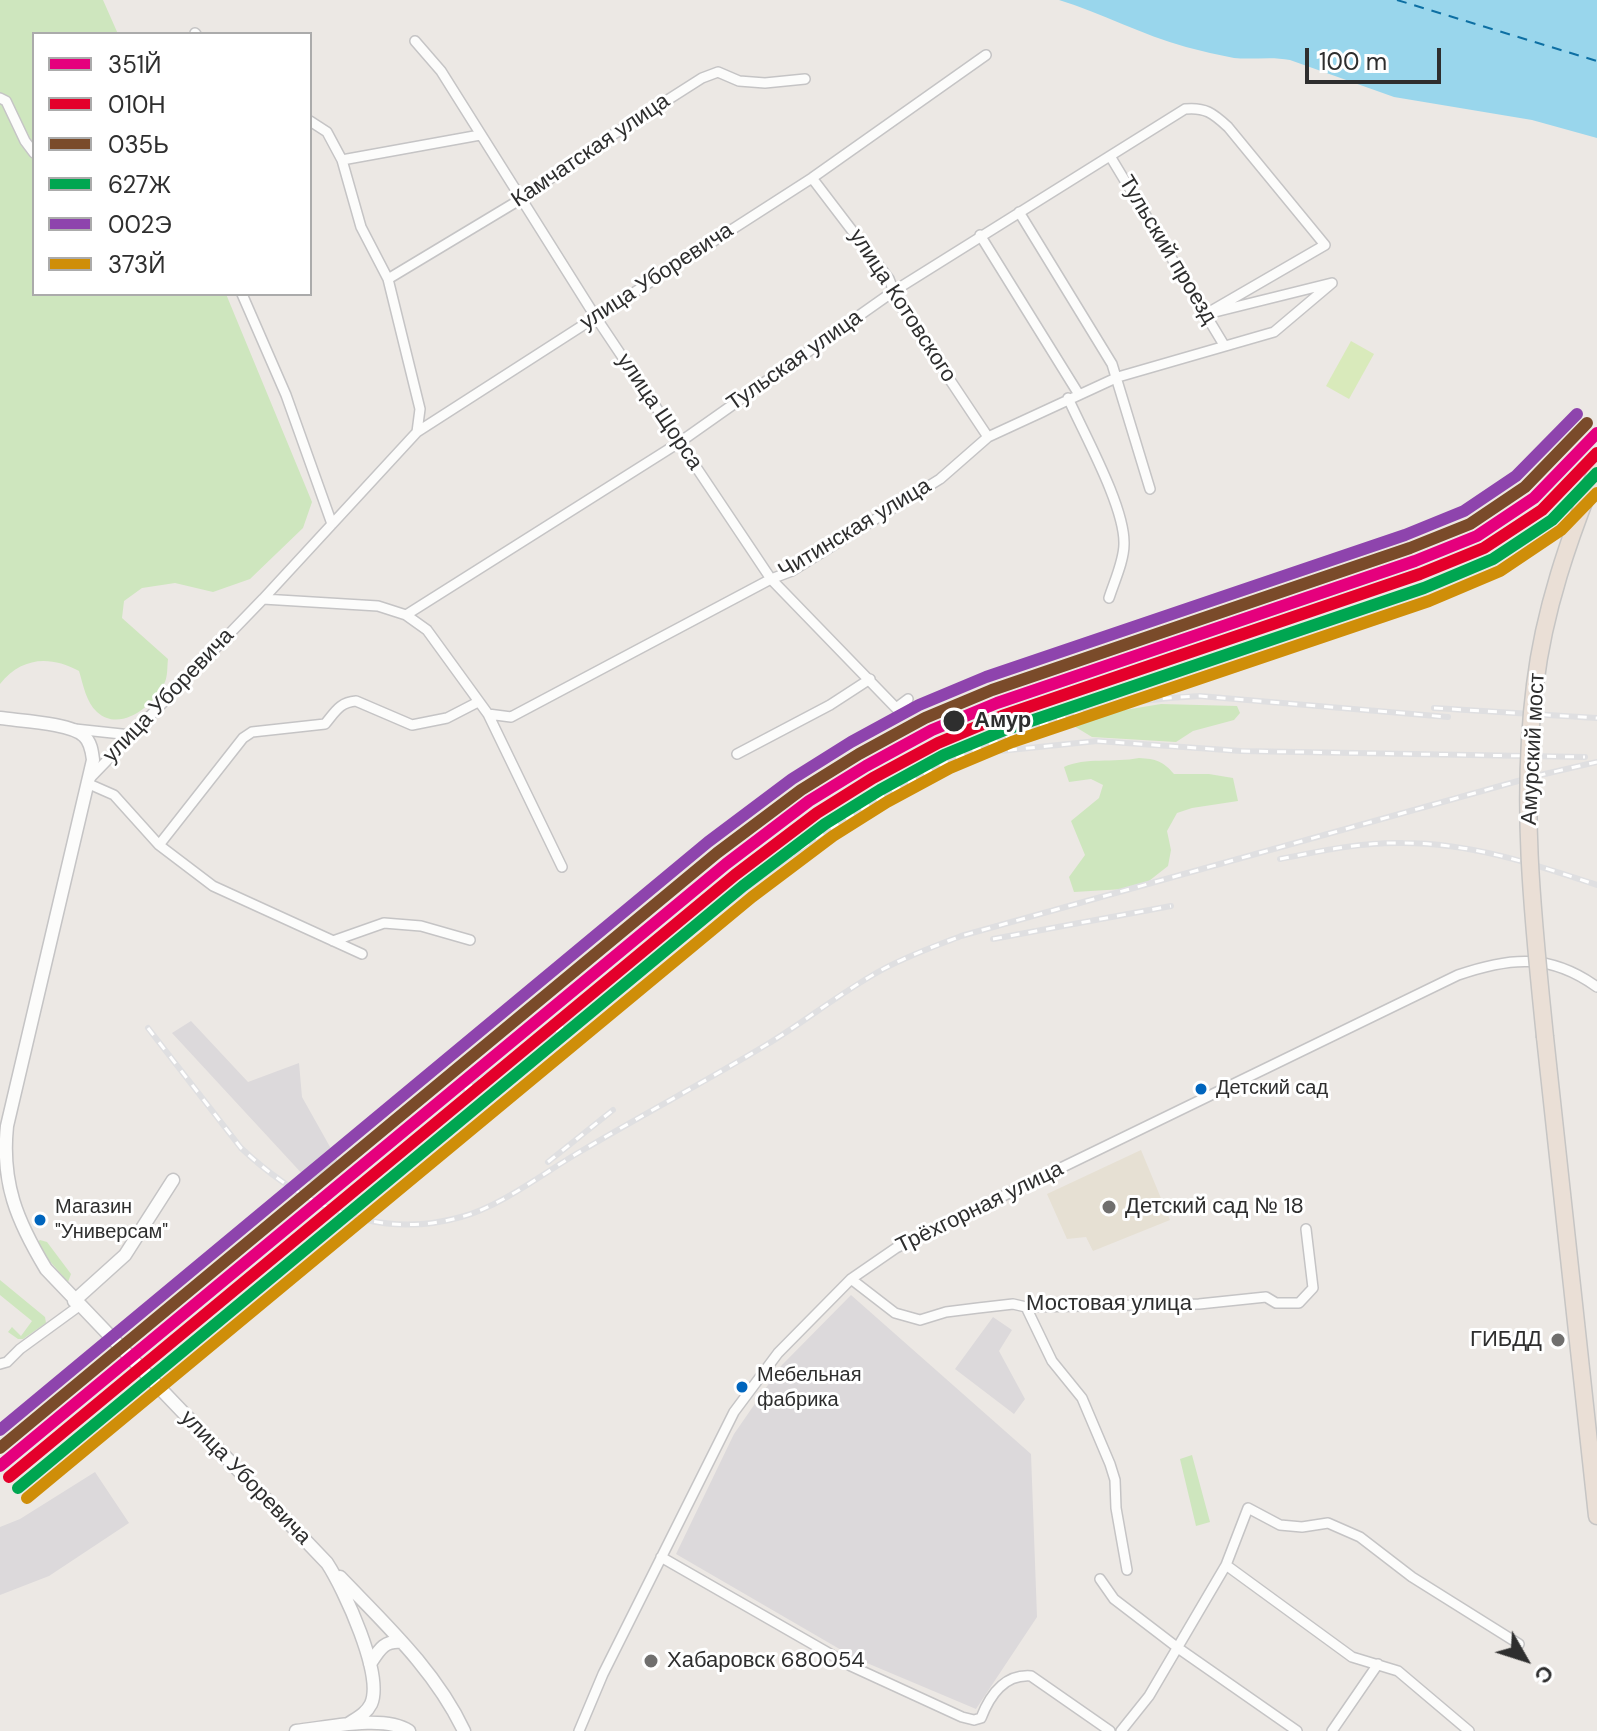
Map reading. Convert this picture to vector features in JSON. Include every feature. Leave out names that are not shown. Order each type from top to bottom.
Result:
[{"type":"highway","name":"Амурский мост","points":[[1597,469],[1559,573],[1535,683],[1528,808],[1529,880],[1597,1516]]},
{"type":"main road","points":[[0,718],[72,729],[84,735],[91,746],[93,760],[90,780]]},
{"type":"main road","name":"улица Уборевича","points":[[90,780],[3,1125],[5,1170],[15,1208],[30,1243],[46,1269],[327,1563],[365,1644],[374,1688],[366,1712],[348,1724]]},
{"type":"main road","points":[[77,1303],[125,1255],[173,1180]]},
{"type":"main road","points":[[327,1563],[436,1682],[464,1731]]},
{"type":"main road","points":[[370,1664],[380,1648],[391,1641],[402,1642]]},
{"type":"main road","points":[[296,1731],[348,1724],[391,1724],[409,1731]]},
{"type":"street","name":"улица Щорса","points":[[415,41],[441,71],[595,316],[771,579],[870,679],[886,701],[896,708],[908,699]]},
{"type":"street","name":"улица Уборевича","points":[[90,780],[417,432],[812,178],[986,55]]},
{"type":"street","name":"Камчатская улица","points":[[388,279],[521,199],[702,78],[718,72],[739,81],[765,83],[805,79]]},
{"type":"street","points":[[0,98],[6,101],[32,150]]},
{"type":"street","name":"Тульская улица","points":[[406,615],[680,442],[894,291],[980,235],[1185,109],[1199,108],[1212,111],[1228,127],[1325,245],[1206,314]]},
{"type":"street","points":[[312,122],[327,132],[342,160],[361,227],[388,279],[420,409],[417,432]]},
{"type":"street","points":[[342,160],[480,135]]},
{"type":"street","name":"Тульский проезд","points":[[1110,156],[1224,345]]},
{"type":"street","name":"улица Котовского","points":[[812,178],[889,279],[898,302],[988,437]]},
{"type":"street","points":[[1019,212],[1118,377],[1150,489]]},
{"type":"street","points":[[980,235],[1078,393]]},
{"type":"street","name":"Читинская улица","points":[[488,714],[511,717],[771,579],[792,571],[940,479],[988,437],[1118,377],[1274,332],[1332,283],[1206,314]]},
{"type":"street","points":[[243,296],[286,395],[332,524]]},
{"type":"street","points":[[1068,398],[1106,480],[1123,531],[1125,547],[1109,598]]},
{"type":"street","points":[[263,599],[378,606],[406,615],[427,630],[488,714],[562,867]]},
{"type":"street","points":[[737,754],[830,705],[870,679]]},
{"type":"street","points":[[159,845],[243,738],[252,732],[325,724],[341,704],[349,701],[356,701],[412,725],[447,718],[478,702]]},
{"type":"street","points":[[72,729],[131,735]]},
{"type":"street","points":[[90,780],[114,795],[159,845],[213,886],[362,954]]},
{"type":"street","points":[[333,941],[384,923],[421,926],[470,940]]},
{"type":"street","name":"Трёхгорная улица","points":[[579,1731],[603,1674],[734,1412],[778,1353],[851,1279],[896,1248],[1458,975],[1492,963],[1522,960],[1546,962],[1568,970],[1597,987]]},
{"type":"street","name":"Мостовая улица","points":[[851,1279],[895,1313],[920,1320],[946,1312],[1013,1304],[1026,1307],[1199,1304],[1266,1297],[1276,1303],[1299,1303],[1313,1288],[1306,1229]]},
{"type":"street","points":[[0,1364],[7,1362],[77,1303]]},
{"type":"street","points":[[1026,1307],[1052,1361],[1082,1398],[1110,1464],[1127,1570]]},
{"type":"street","points":[[1121,1731],[1149,1696],[1226,1565],[1248,1508],[1280,1525],[1302,1527],[1328,1523],[1360,1537],[1412,1577],[1519,1644]]},
{"type":"street","points":[[661,1557],[851,1666],[962,1717],[981,1718],[996,1690],[1019,1675],[1031,1676],[1110,1731]]},
{"type":"street","points":[[1226,1565],[1352,1657],[1398,1671],[1469,1731]]},
{"type":"street","points":[[1100,1579],[1114,1599],[1297,1731]]},
{"type":"street","points":[[1332,1731],[1378,1664]]},
{"type":"shaded area","points":[[191,1021],[248,1082],[299,1063],[302,1097],[343,1170],[318,1191],[172,1033]]},
{"type":"shaded area","name":"Детский сад № 18","points":[[1141,1150],[1170,1220],[1093,1251],[1086,1237],[1067,1239],[1047,1194]]},
{"type":"shaded area","points":[[851,1295],[1031,1454],[1037,1617],[976,1709],[855,1658],[676,1554],[734,1434],[781,1366]]},
{"type":"shaded area","points":[[993,1317],[1012,1330],[999,1351],[1025,1399],[1014,1414],[955,1369]]},
{"type":"shaded area","points":[[95,1472],[129,1523],[49,1576],[0,1595],[0,1527],[20,1519]]},
{"type":"green space","points":[[0,0],[103,0],[117,32],[32,32],[32,296],[227,296],[312,502],[303,528],[250,579],[213,592],[175,583],[142,588],[124,601],[122,618],[168,659],[164,684],[152,701],[135,714],[116,720],[97,712],[88,698],[79,671],[57,662],[27,664],[17,668],[0,684]]},
{"type":"green space","points":[[1351,341],[1374,354],[1349,399],[1326,386]]},
{"type":"green space","points":[[1161,704],[1237,706],[1240,713],[1234,720],[1193,731],[1176,742],[1092,737],[1064,720]]},
{"type":"green space","points":[[1139,758],[1159,762],[1174,774],[1233,778],[1238,801],[1177,813],[1167,831],[1171,850],[1168,866],[1140,888],[1074,892],[1069,877],[1085,855],[1071,821],[1099,798],[1103,785],[1091,779],[1069,782],[1064,767],[1081,762]]},
{"type":"green space","points":[[37,1242],[47,1242],[71,1274],[68,1282],[47,1258]]},
{"type":"green space","points":[[0,1280],[45,1317],[46,1323],[23,1339],[8,1332],[12,1327],[21,1336],[32,1321],[0,1295]]},
{"type":"green space","points":[[1192,1455],[1210,1522],[1196,1526],[1180,1459]]},
{"type":"water","points":[[1059,0],[1597,0],[1597,138],[1532,120],[1394,97],[1290,60],[1234,58],[1186,47]]},
{"type":"ferry route","points":[[1397,0],[1597,61]]},
{"type":"railway","points":[[465,1090],[599,1005],[731,900],[837,825],[950,761],[1010,735],[1072,716],[1135,702],[1200,696],[1448,717]]},
{"type":"railway","points":[[1434,708],[1597,718]]},
{"type":"railway","points":[[990,752],[1097,741],[1241,751],[1585,757]]},
{"type":"railway","points":[[148,1028],[241,1148],[289,1186],[342,1213],[370,1221],[430,1223],[461,1217],[508,1197],[583,1150],[766,1045],[864,981],[929,948],[961,936],[1536,776],[1597,762]]},
{"type":"railway","points":[[1280,859],[1357,846],[1428,844],[1502,856],[1597,885]]},
{"type":"railway","points":[[993,939],[1171,906]]},
{"type":"railway","points":[[548,1162],[613,1110]]},
{"type":"transit line","name":"002Э","points":[[0,1430],[708,842],[792,779],[919,705],[986,677],[1405,535],[1464,511],[1516,476],[1577,414]]},
{"type":"transit line","name":"035Ь","points":[[0,1448],[717,853],[801,790],[925,718],[992,690],[1410,548],[1470,524],[1525,487],[1587,423]]},
{"type":"transit line","name":"351Й","points":[[0,1466],[726,864],[809,801],[932,730],[997,703],[1415,561],[1477,536],[1534,498],[1597,433]]},
{"type":"transit line","name":"010Н","points":[[9,1477],[735,875],[817,813],[938,743],[1002,716],[1420,574],[1484,548],[1542,510],[1597,453]]},
{"type":"transit line","name":"627Ж","points":[[18,1488],[743,886],[825,824],[944,755],[1007,729],[1424,588],[1493,559],[1552,520],[1597,473]]},
{"type":"transit line","name":"373Й","points":[[27,1498],[752,897],[833,836],[950,768],[1012,742],[1429,601],[1500,571],[1561,530],[1597,493]]},
{"type":"place","name":"Амур","points":[[954,721]]},
{"type":"place","name":"Детский сад","points":[[1201,1089]]},
{"type":"place","name":"Детский сад № 18","points":[[1109,1207]]},
{"type":"place","name":"Магазин \"Универсам\"","points":[[40,1220]]},
{"type":"place","name":"ГИБДД","points":[[1558,1340]]},
{"type":"place","name":"Мебельная фабрика","points":[[742,1387]]},
{"type":"place","name":"Хабаровск 680054","points":[[651,1661]]}]
